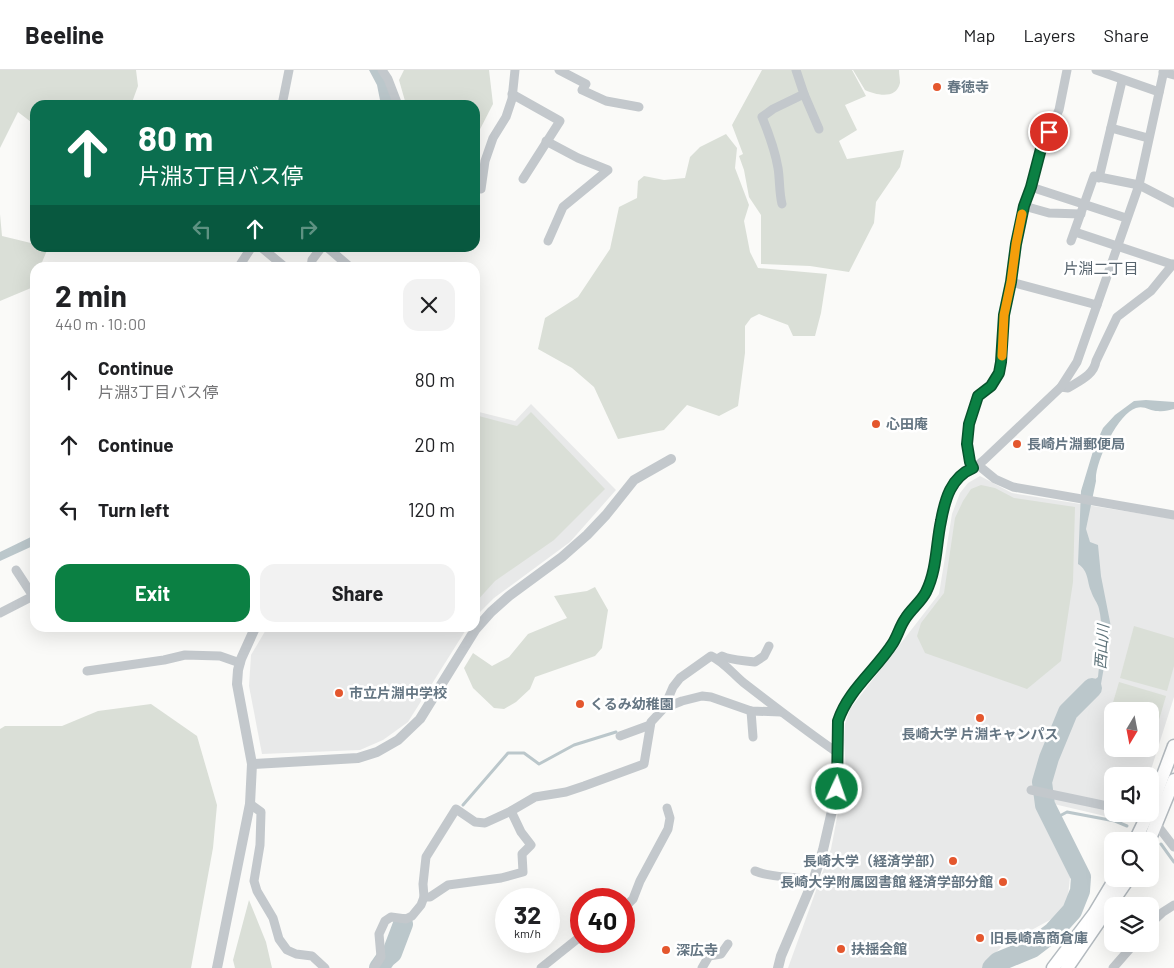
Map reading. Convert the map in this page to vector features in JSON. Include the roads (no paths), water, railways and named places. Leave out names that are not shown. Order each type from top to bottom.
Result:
[{"type":"main road","points":[[1159,785],[1174,746]]},
{"type":"main road","points":[[1159,800],[1174,780]]},
{"type":"main road","points":[[1053,968],[1094,914],[1110,887]]},
{"type":"main road","points":[[1067,968],[1123,887]]},
{"type":"street","points":[[283,100],[289,70]]},
{"type":"street","points":[[382,70],[388,79],[396,100]]},
{"type":"street","points":[[481,189],[485,161],[493,138],[506,117],[512,94],[515,70]]},
{"type":"street","points":[[559,70],[586,84],[582,90],[606,101],[639,107]]},
{"type":"street","points":[[796,70],[818,129]]},
{"type":"street","points":[[1067,70],[1059,110],[1043,141],[1024,206],[1004,315],[999,373],[991,386],[978,396],[969,424],[967,444],[970,462],[995,479],[1013,487],[1174,515]]},
{"type":"street","points":[[1096,70],[1122,81],[1159,92]]},
{"type":"street","points":[[778,968],[781,956],[824,850],[837,789],[838,721],[858,686],[893,643],[904,619],[929,586],[947,494],[963,473],[976,467],[1061,387],[1077,362],[1139,185],[1163,71],[1174,74]]},
{"type":"street","points":[[1099,178],[1122,81]]},
{"type":"street","points":[[512,94],[560,120],[523,179]]},
{"type":"street","points":[[782,204],[773,144],[762,118],[773,109],[804,94]]},
{"type":"street","points":[[1111,128],[1148,138]]},
{"type":"street","points":[[546,141],[578,158],[608,170],[562,208],[548,242]]},
{"type":"street","points":[[1071,241],[1094,176],[1139,185],[1174,203]]},
{"type":"street","points":[[1031,187],[1126,218]]},
{"type":"street","points":[[1024,206],[1049,212],[1081,214]]},
{"type":"street","points":[[1061,387],[1068,388],[1089,375],[1095,368],[1096,361],[1117,317],[1151,291],[1174,264],[1075,232]]},
{"type":"street","points":[[267,252],[279,262]]},
{"type":"street","points":[[333,252],[344,262]]},
{"type":"street","points":[[1011,282],[1097,306]]},
{"type":"street","points":[[480,624],[509,596],[556,562],[587,535],[634,480],[671,458]]},
{"type":"street","points":[[16,570],[30,590]]},
{"type":"street","points":[[0,613],[30,598]]},
{"type":"street","points":[[217,968],[250,804],[252,764],[237,684],[240,663],[253,632]]},
{"type":"street","points":[[252,764],[358,758],[377,752],[398,740],[420,719],[474,632]]},
{"type":"street","points":[[717,658],[722,656],[731,661],[755,662],[764,656],[769,646]]},
{"type":"street","points":[[87,671],[164,660],[185,655],[220,656],[240,663]]},
{"type":"street","points":[[374,968],[381,957],[378,934],[386,921],[391,917],[406,919],[412,916],[424,898],[422,884],[426,857],[456,809],[475,822],[485,822],[511,812],[535,797],[584,786],[644,764],[651,722],[664,708],[673,687],[680,678],[711,656],[717,658],[733,674],[838,753]]},
{"type":"street","points":[[664,708],[702,696],[711,697],[751,711],[782,712]]},
{"type":"street","points":[[751,711],[753,737]]},
{"type":"street","points":[[620,736],[650,725]]},
{"type":"street","points":[[1030,790],[1104,805]]},
{"type":"street","points":[[250,804],[261,812],[260,845],[254,881],[257,891],[273,918],[279,939],[287,950],[296,954],[312,956],[325,968]]},
{"type":"street","points":[[635,894],[640,880],[668,829],[670,818],[667,808]]},
{"type":"street","points":[[424,898],[448,885],[501,878],[523,872],[522,854],[531,845],[521,832],[511,812]]},
{"type":"street","points":[[1152,822],[1174,847]]},
{"type":"street","points":[[754,871],[767,876],[803,878],[813,881]]},
{"type":"street","points":[[1159,916],[1174,905]]},
{"type":"street","points":[[702,968],[709,956],[721,954],[728,944]]},
{"type":"street","points":[[541,968],[570,945]]},
{"type":"street","points":[[1114,968],[1127,952]]},
{"type":"water","points":[[369,70],[379,70],[386,80],[393,100],[380,100],[377,85]]},
{"type":"water","points":[[1134,401],[1174,402],[1174,409],[1160,411],[1139,407],[1129,412],[1108,440],[1096,473],[1086,529],[1090,542],[1098,545],[1101,576],[1111,627],[1101,684],[1077,710],[1068,704],[1098,677],[1101,652],[1098,607],[1086,573],[1078,564],[1081,491],[1094,448],[1103,428],[1115,415]]},
{"type":"water","points":[[30,537],[30,547],[0,561],[0,552]]},
{"type":"waterway","name":"西山川","points":[[992,968],[998,962],[1032,948],[1053,932],[1072,911],[1080,891],[1081,877],[1045,805],[1042,782],[1049,758],[1068,712],[1092,688]]},
{"type":"waterway","points":[[463,805],[508,753],[524,753],[539,764],[574,745],[616,732]]},
{"type":"waterway","points":[[1052,820],[1067,812],[1115,821],[1127,826]]},
{"type":"waterway","points":[[1161,844],[1174,862]]},
{"type":"waterway","points":[[379,968],[392,953],[403,924]]},
{"type":"place","name":"春徳寺","points":[[937,87]]},
{"type":"place","name":"心田庵","points":[[876,424]]},
{"type":"place","name":"長崎片淵郵便局","points":[[1017,444]]},
{"type":"place","name":"市立片淵中学校","points":[[339,693]]},
{"type":"place","name":"くるみ幼稚園","points":[[580,704]]},
{"type":"place","name":"長崎大学 片淵キャンパス","points":[[980,718]]},
{"type":"place","name":"長崎大学（経済学部）","points":[[953,861]]},
{"type":"place","name":"長崎大学附属図書館 経済学部分館","points":[[1003,882]]},
{"type":"place","name":"旧長崎高商倉庫","points":[[980,938]]},
{"type":"place","name":"扶揺会館","points":[[841,949]]},
{"type":"place","name":"深広寺","points":[[666,950]]},
{"type":"district","name":"片淵二丁目","points":[[1101,269]]}]
